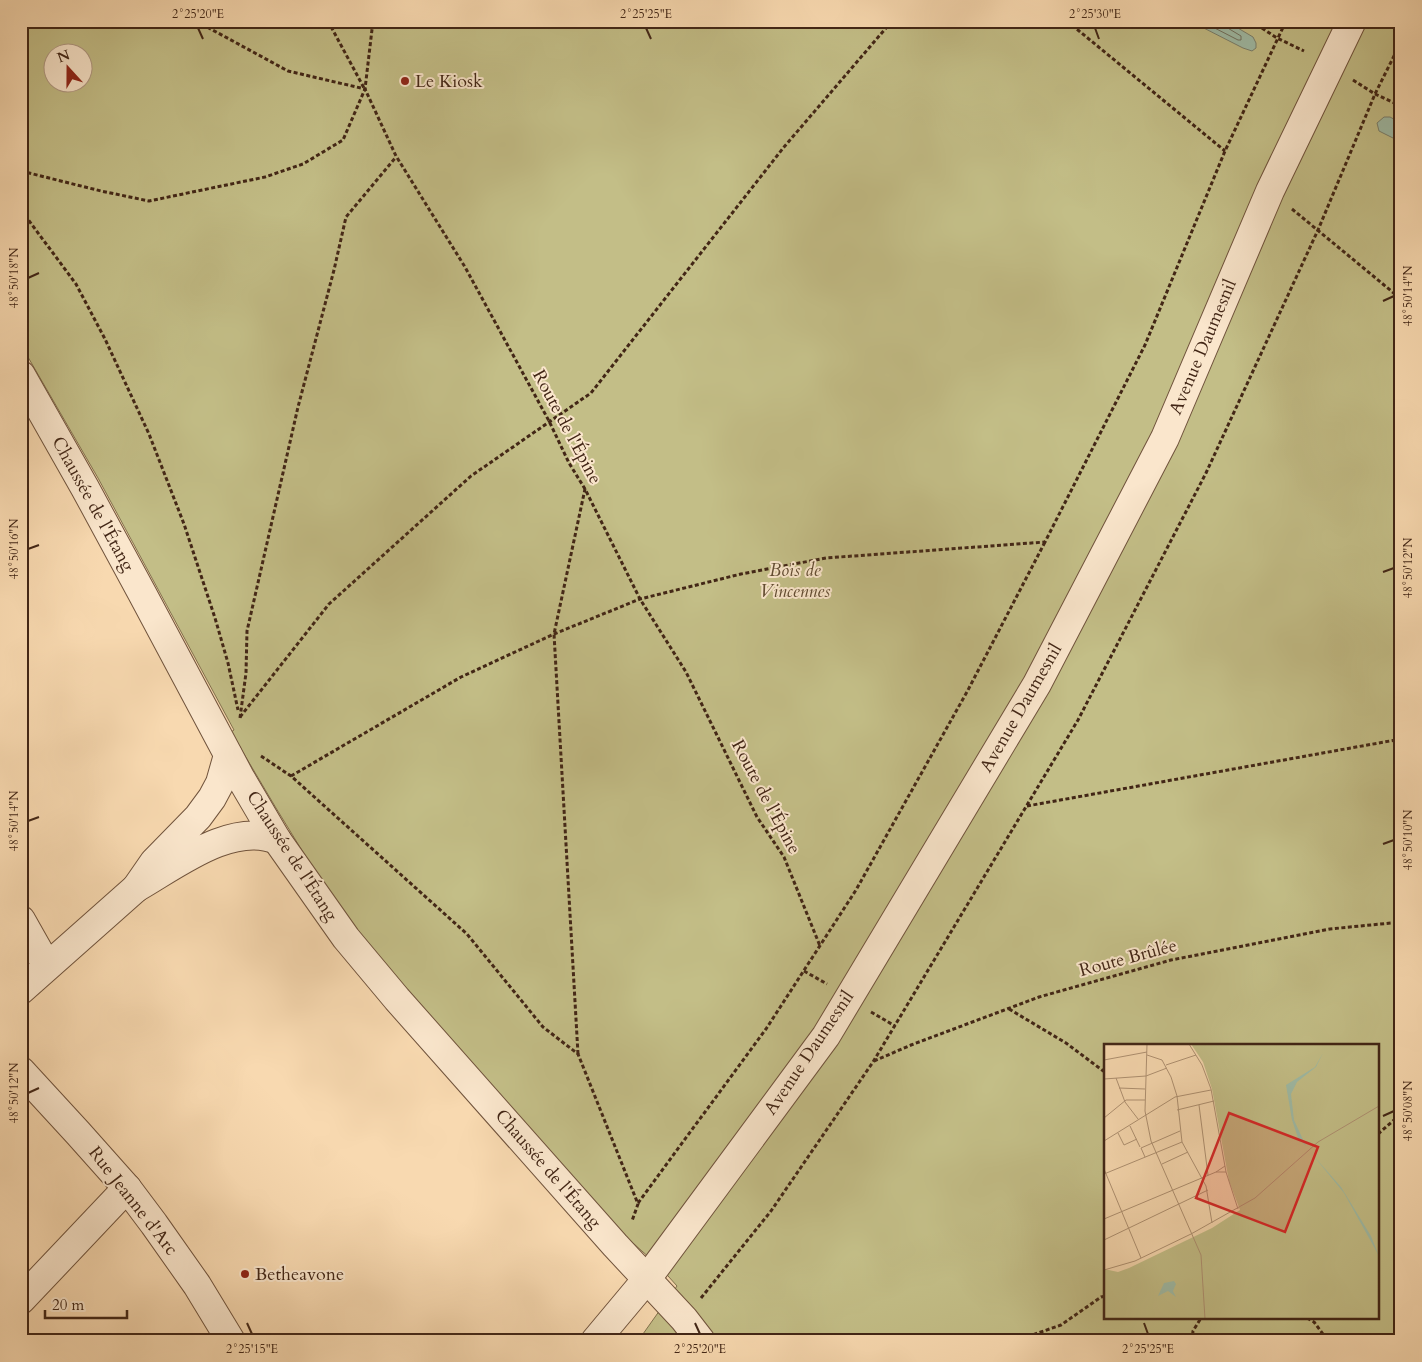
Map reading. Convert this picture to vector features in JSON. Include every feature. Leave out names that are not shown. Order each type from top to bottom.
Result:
[{"type":"street","name":"Avenue Daumesnil","points":[[595,1341],[646,1280],[826,1036],[1037,684],[1165,438],[1270,191],[1352,21]]},
{"type":"street","name":"Chaussée de l'Étang","points":[[21,375],[103,520],[240,777],[278,840],[346,938],[390,991],[646,1280],[684,1319],[701,1341]]},
{"type":"street","points":[[136,888],[154,862],[198,817],[212,798],[220,783],[228,755]]},
{"type":"street","points":[[21,990],[136,888],[206,847],[224,840],[255,834],[269,836],[278,840]]},
{"type":"street","points":[[21,920],[47,966]]},
{"type":"street","name":"Rue Jeanne d'Arc","points":[[21,1071],[127,1188],[197,1285],[231,1341]]},
{"type":"street","points":[[21,1300],[127,1188]]},
{"type":"path","points":[[196,21],[288,72],[365,89]]},
{"type":"path","name":"Route de l'Épine","points":[[328,21],[365,89],[396,156],[465,267],[549,421],[569,463],[585,489],[640,599],[686,672],[757,817],[784,857],[820,946]]},
{"type":"path","points":[[21,171],[149,202],[265,177],[303,164],[343,140],[365,89],[373,21]]},
{"type":"path","points":[[240,718],[329,604],[471,476],[591,392],[784,147],[892,21]]},
{"type":"path","points":[[1066,21],[1225,151]]},
{"type":"path","points":[[1251,21],[1277,38],[1304,51]]},
{"type":"path","points":[[630,1226],[638,1204],[766,1029],[861,881],[968,690],[1145,345],[1225,151],[1286,21]]},
{"type":"path","points":[[684,1319],[771,1211],[873,1062],[1078,720],[1206,472],[1318,230],[1374,94],[1401,42]]},
{"type":"path","points":[[1350,78],[1374,94],[1401,106]]},
{"type":"path","points":[[240,718],[246,673],[247,631],[298,407],[346,217],[396,156]]},
{"type":"path","points":[[1292,209],[1401,299]]},
{"type":"path","points":[[21,210],[76,284],[105,339],[149,434],[184,524],[216,618],[242,725]]},
{"type":"path","points":[[585,489],[554,634],[578,1054],[638,1204]]},
{"type":"path","points":[[291,776],[460,678],[554,634],[640,599],[741,574],[826,558],[1045,542]]},
{"type":"path","points":[[1027,806],[1401,739]]},
{"type":"path","points":[[256,753],[291,776],[467,934],[543,1027],[578,1054]]},
{"type":"path","name":"Route Brûlée","points":[[873,1062],[910,1045],[1039,997],[1171,960],[1330,929],[1401,922]]},
{"type":"path","points":[[804,971],[830,986]]},
{"type":"path","points":[[1009,1008],[1066,1043],[1104,1072]]},
{"type":"path","points":[[871,1012],[895,1026]]},
{"type":"path","points":[[1380,1132],[1401,1114]]},
{"type":"path","points":[[1015,1341],[1061,1325],[1104,1296]]},
{"type":"path","points":[[1192,1341],[1193,1331],[1200,1320]]},
{"type":"path","points":[[1310,1320],[1328,1341]]},
{"type":"green space","name":"Bois de Vincennes","points":[[21,21],[1401,21],[1401,1341],[638,1341],[677,1286],[660,1267],[616,1228],[366,942],[317,875],[231,732],[234,730],[98,478],[21,345]]},
{"type":"water","points":[[1190,21],[1226,21],[1253,37],[1256,48],[1252,51],[1243,48]]},
{"type":"water","points":[[1384,117],[1390,117],[1401,123],[1401,142],[1379,131],[1377,123]]},
{"type":"place","name":"Le Kiosk","points":[[405,81]]},
{"type":"place","name":"Betheavone","points":[[245,1274]]}]
